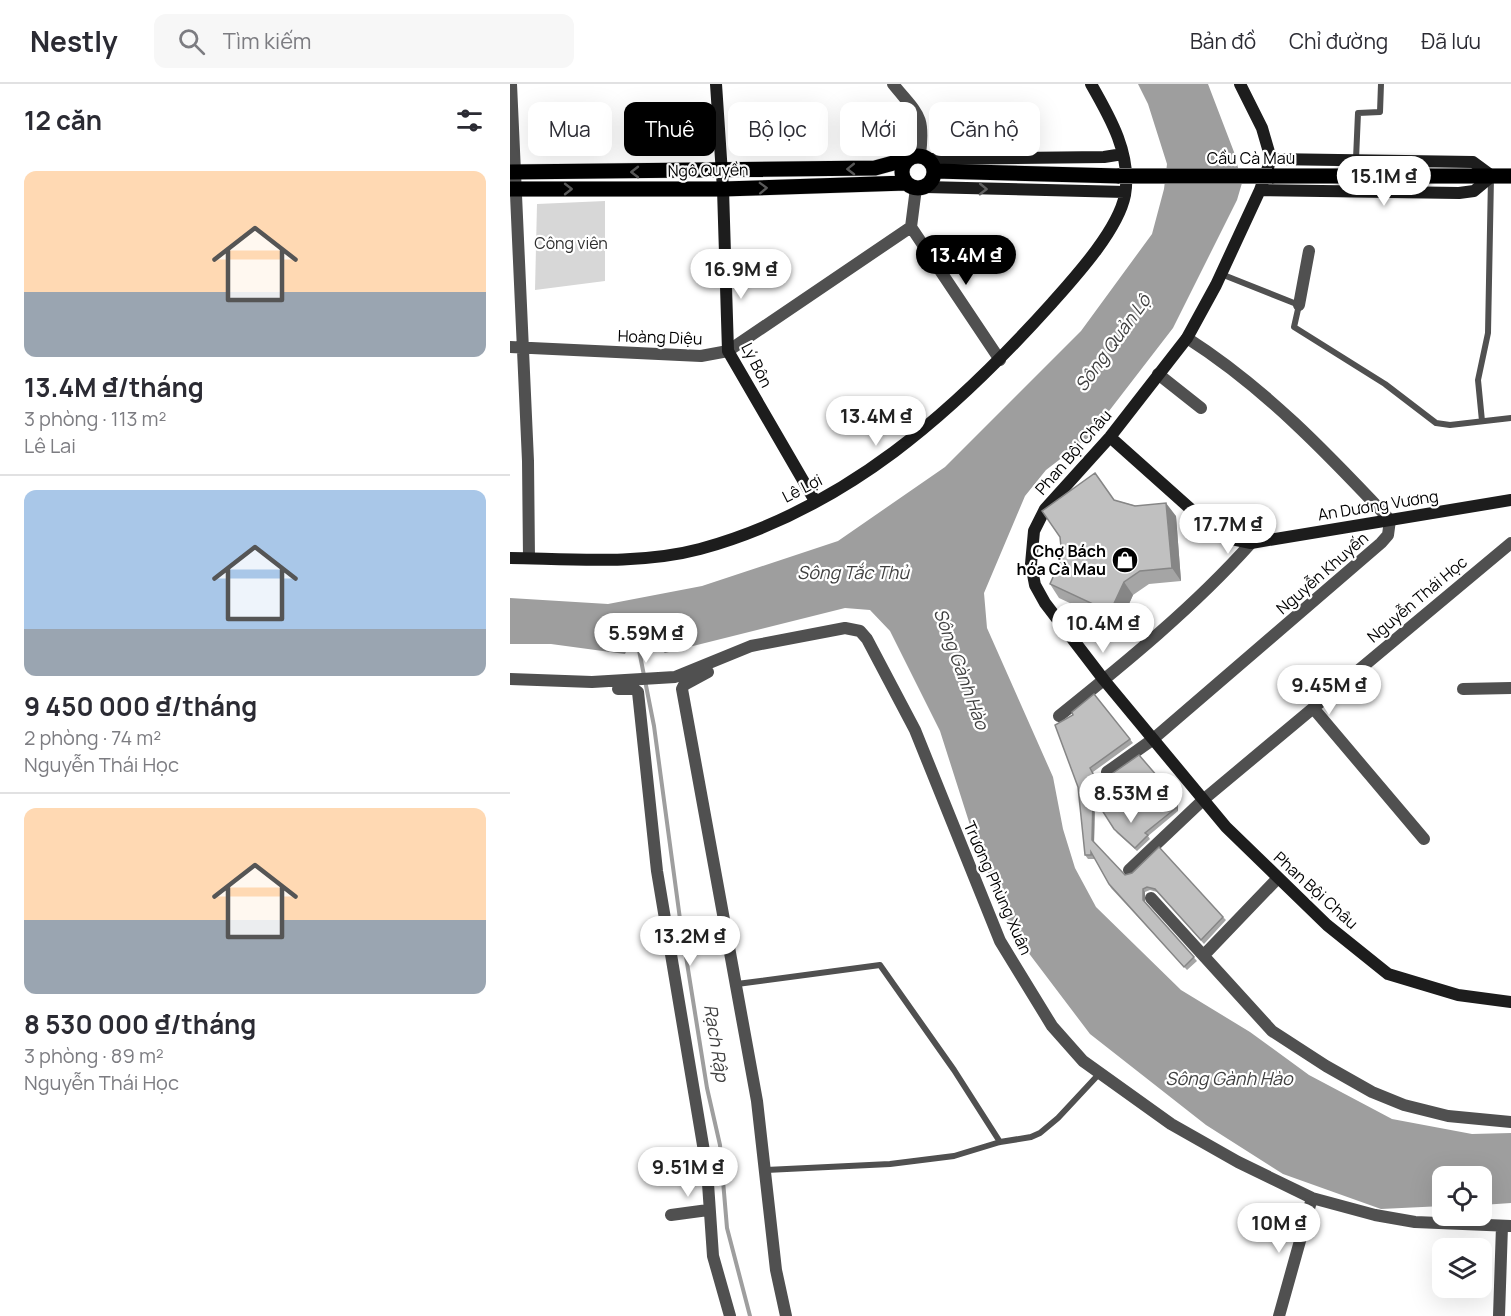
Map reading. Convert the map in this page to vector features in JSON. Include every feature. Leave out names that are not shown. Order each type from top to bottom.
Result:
[{"type":"main road","name":"Ngô Quyền","points":[[512,172],[875,168],[923,161],[1119,176]]},
{"type":"main road","points":[[923,161],[932,181],[916,186],[902,168],[923,161]]},
{"type":"main road","name":"Cầu Cà Mau","points":[[1119,176],[1511,176]]},
{"type":"main road","name":"Ngô Quyền","points":[[513,189],[916,186]]},
{"type":"street","points":[[511,84],[516,348],[528,461],[529,558]]},
{"type":"street","name":"Lý Bôn","points":[[716,84],[723,189],[728,351],[815,501]]},
{"type":"street","points":[[893,84],[921,120],[924,129],[923,161],[1104,157],[1124,154]]},
{"type":"street","name":"Lê Lợi","points":[[510,558],[646,556],[699,549],[769,523],[815,501],[854,480],[907,444],[1000,360],[1094,254],[1123,203],[1124,154],[1115,128],[1091,84]]},
{"type":"street","points":[[1240,84],[1262,128],[1271,159],[1473,162],[1492,176],[1474,191],[1459,192],[1260,190]]},
{"type":"street","name":"Phan Bội Châu","points":[[1271,159],[1260,190],[1221,274],[1186,338],[1110,437],[1045,509],[1035,531],[1031,564],[1035,585],[1045,603],[1152,740],[1226,827],[1277,879],[1388,974],[1458,995],[1511,1002]]},
{"type":"street","points":[[1000,360],[911,227],[916,186],[1125,192]]},
{"type":"street","name":"Hoàng Diệu","points":[[516,348],[701,356],[728,351],[911,227]]},
{"type":"street","points":[[1299,304],[1309,251]]},
{"type":"street","points":[[1186,338],[1234,371],[1267,398],[1335,462],[1390,520]]},
{"type":"street","points":[[1158,374],[1201,408]]},
{"type":"street","name":"An Dương Vương","points":[[1110,437],[1222,537],[1251,543],[1511,500]]},
{"type":"street","name":"Nguyễn Khuyến","points":[[1107,772],[1152,740],[1382,543],[1388,535],[1390,520]]},
{"type":"street","points":[[1059,716],[1104,680],[1229,568],[1251,543]]},
{"type":"street","name":"Nguyễn Thái Học","points":[[1129,870],[1203,800],[1511,543]]},
{"type":"street","name":"Trương Phùng Xuân","points":[[579,682],[675,677],[751,646],[845,628],[860,632],[867,639],[915,730],[1000,941],[1052,1026],[1068,1047],[1099,1074],[1171,1124],[1238,1162],[1312,1198],[1375,1215],[1415,1222],[1506,1226]]},
{"type":"street","points":[[732,654],[723,664],[684,685],[682,689],[757,1101],[776,1270],[786,1316]]},
{"type":"street","points":[[510,679],[579,682],[589,689],[634,689],[638,692],[657,871],[707,1169],[708,1210],[713,1256],[730,1316]]},
{"type":"street","points":[[1462,689],[1511,688]]},
{"type":"street","points":[[1314,709],[1424,838]]},
{"type":"street","points":[[1204,955],[1277,879]]},
{"type":"street","points":[[1151,898],[1272,1031],[1344,1076],[1404,1105],[1448,1116],[1511,1122]]},
{"type":"street","points":[[1279,1316],[1312,1198]]},
{"type":"street","points":[[671,1215],[708,1210]]},
{"type":"street","points":[[1499,1316],[1506,1226]]},
{"type":"lane","points":[[1356,159],[1358,113],[1380,112],[1381,84]]},
{"type":"lane","points":[[1482,421],[1478,381],[1488,333],[1492,176]]},
{"type":"lane","points":[[1221,274],[1299,304],[1294,327],[1385,384],[1428,418],[1450,425],[1511,418]]},
{"type":"lane","points":[[737,984],[880,965],[954,1070],[1000,1142]]},
{"type":"lane","points":[[765,1170],[890,1164],[954,1156],[1040,1133],[1099,1074]]},
{"type":"green space","name":"Công viên","points":[[605,201],[605,281],[535,290],[537,204]]},
{"type":"water","points":[[1138,84],[1208,84],[1234,152],[1242,183],[1237,200],[1173,328],[1089,437],[1046,470],[1025,496],[984,593],[987,628],[1053,777],[1063,829],[1075,868],[1096,907],[1181,990],[1250,1032],[1309,1075],[1392,1119],[1472,1134],[1511,1133],[1511,1203],[1492,1204],[1492,1166],[1432,1166],[1432,1207],[1381,1209],[1283,1174],[1206,1125],[1090,1034],[1012,931],[977,847],[940,731],[890,631],[870,610],[845,608],[665,653],[635,631],[625,654],[551,644],[510,644],[510,598],[608,604],[702,586],[838,541],[945,467],[1081,331],[1152,234],[1164,189],[1167,164],[1148,104]]},
{"type":"building","name":"Chợ Bách hóa Cà Mau","points":[[1095,473],[1114,500],[1135,506],[1166,503],[1172,568],[1140,571],[1124,582],[1110,612],[1050,584],[1062,557],[1060,537],[1042,511]]},
{"type":"building","points":[[1094,694],[1130,739],[1090,768],[1100,787],[1113,773],[1139,755],[1176,798],[1176,808],[1145,833],[1148,835],[1135,848],[1114,829],[1093,796],[1092,840],[1125,875],[1132,873],[1159,847],[1223,917],[1201,940],[1155,889],[1147,887],[1143,889],[1143,900],[1194,957],[1184,967],[1109,884],[1091,852],[1091,855],[1085,855],[1078,787],[1055,725],[1073,715],[1072,712]]},
{"type":"waterway","name":"Rạch Rập","points":[[635,630],[654,726],[680,919],[707,1088],[720,1145],[727,1228],[750,1316]]},
{"type":"place","name":"Chợ Bách hóa Cà Mau","points":[[1125,560]]},
{"type":"water label","name":"Sông Quản Lộ","points":[[1113,343]]},
{"type":"water label","name":"Sông Tắc Thủ","points":[[853,573]]},
{"type":"water label","name":"Sông Gành Hào","points":[[961,669]]},
{"type":"water label","name":"Sông Gành Hào","points":[[1229,1079]]}]
